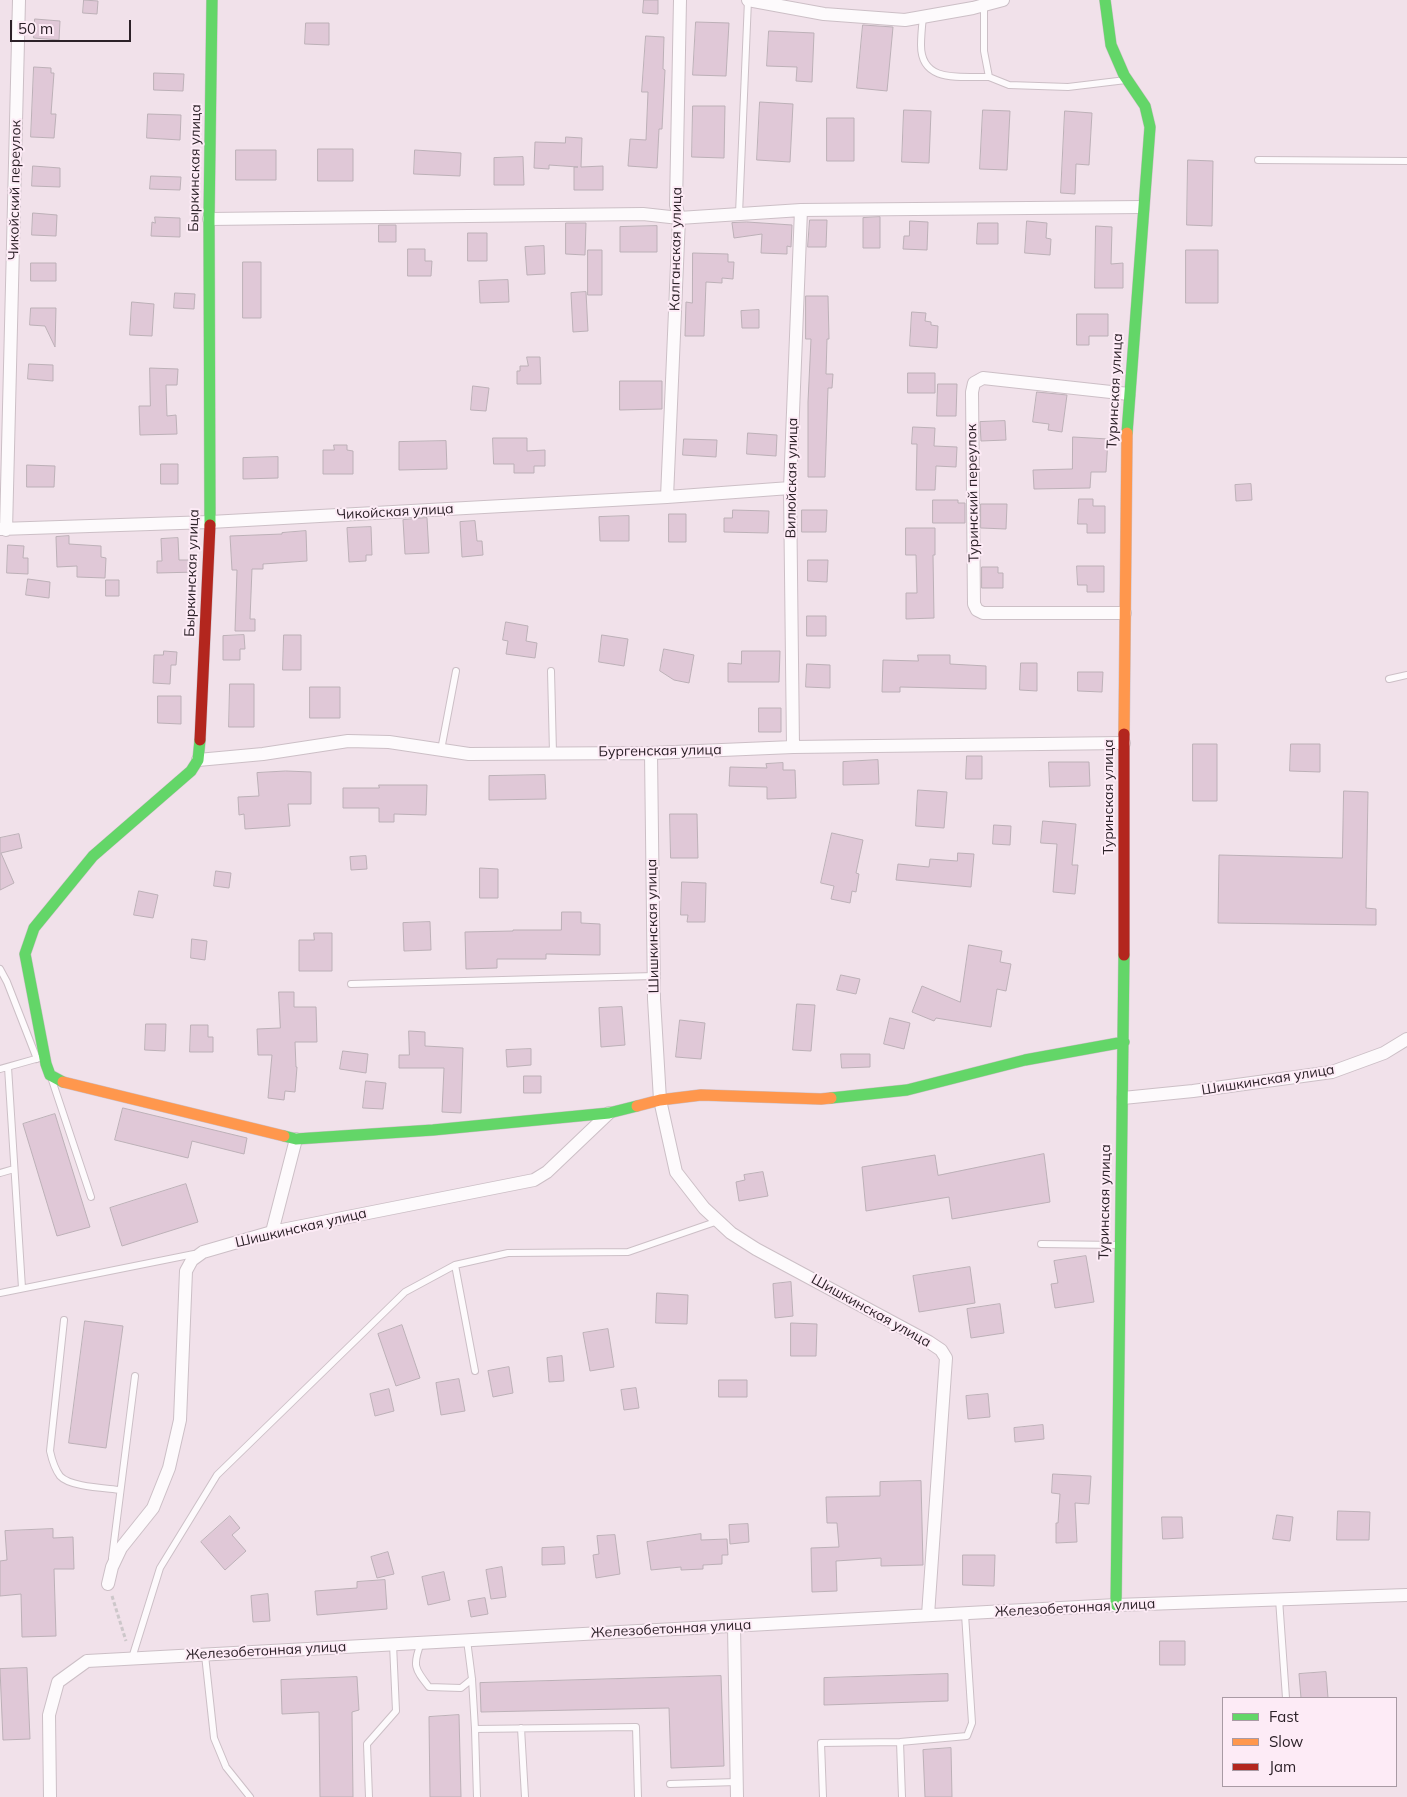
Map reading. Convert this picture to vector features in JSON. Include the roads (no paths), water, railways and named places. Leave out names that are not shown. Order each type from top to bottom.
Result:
[{"type":"street","name":"Чикойский переулок","points":[[3,529],[19,0]]},
{"type":"street","name":"Быркинская улица","points":[[198,760],[210,522],[209,219],[212,0]]},
{"type":"street","name":"Калганская улица","points":[[667,497],[679,218],[676,205],[680,0]]},
{"type":"street","points":[[748,0],[824,14],[905,20],[1003,0]]},
{"type":"street","name":"Туринская улица","points":[[1105,0],[1111,45],[1127,80],[1145,106],[1150,127],[1129,394],[1125,613],[1124,1042],[1116,1605]]},
{"type":"street","points":[[209,219],[643,214],[679,218],[800,210],[1143,207]]},
{"type":"street","name":"Вилюйская улица","points":[[793,747],[790,488],[800,210]]},
{"type":"street","name":"Туринский переулок","points":[[1125,613],[983,614],[977,610],[974,604],[972,392],[974,383],[982,378],[1129,394]]},
{"type":"street","name":"Чикойская улица","points":[[3,529],[210,522],[667,497],[790,488]]},
{"type":"street","name":"Бургенская улица","points":[[198,760],[263,754],[348,742],[389,742],[469,754],[650,753],[793,747],[1124,743]]},
{"type":"street","name":"Шишкинская улица","points":[[650,753],[654,976],[660,1100],[676,1172],[704,1208],[731,1233],[756,1249],[929,1342],[940,1350],[946,1358],[928,1615]]},
{"type":"street","points":[[50,1074],[41,1058],[26,954],[34,928],[93,856],[191,771],[198,760]]},
{"type":"street","name":"Шишкинская улица","points":[[1123,1098],[1193,1091],[1332,1072],[1384,1053],[1407,1039]]},
{"type":"street","name":"Шишкинская улица","points":[[50,1074],[62,1082],[296,1139],[433,1130],[609,1113],[660,1100],[701,1095],[821,1099],[907,1090],[1025,1060],[1124,1042]]},
{"type":"street","name":"Шишкинская улица","points":[[203,1252],[272,1232],[534,1180],[547,1172],[609,1113]]},
{"type":"street","points":[[272,1232],[296,1139]]},
{"type":"street","points":[[108,1584],[112,1567],[121,1548],[153,1508],[169,1468],[180,1420],[186,1271],[192,1260],[203,1252]]},
{"type":"street","name":"Железобетонная улица","points":[[50,1797],[49,1715],[58,1682],[87,1661],[1116,1605],[1407,1595]]},
{"type":"street","points":[[734,1626],[737,1797]]},
{"type":"lane","points":[[739,214],[748,0]]},
{"type":"lane","points":[[984,5],[984,51],[989,77]]},
{"type":"lane","points":[[923,17],[921,46],[924,63],[934,73],[951,76],[989,77],[1009,85],[1068,88],[1127,80]]},
{"type":"lane","points":[[1258,160],[1407,161]]},
{"type":"lane","points":[[441,750],[456,671]]},
{"type":"lane","points":[[551,671],[553,753]]},
{"type":"lane","points":[[1389,679],[1407,675]]},
{"type":"lane","points":[[0,969],[41,1058],[0,1069]]},
{"type":"lane","points":[[351,984],[654,976]]},
{"type":"lane","points":[[8,1067],[22,1288]]},
{"type":"lane","points":[[50,1074],[91,1197]]},
{"type":"lane","points":[[0,1173],[14,1169]]},
{"type":"lane","points":[[132,1658],[160,1568],[217,1475],[405,1292],[455,1265],[508,1252],[628,1252],[718,1221]]},
{"type":"lane","points":[[1041,1244],[1120,1245]]},
{"type":"lane","points":[[0,1293],[203,1252]]},
{"type":"lane","points":[[455,1265],[475,1371]]},
{"type":"lane","points":[[64,1320],[50,1450],[52,1463],[61,1477],[74,1483],[120,1490]]},
{"type":"lane","points":[[108,1584],[135,1376]]},
{"type":"lane","points":[[1279,1599],[1286,1697]]},
{"type":"lane","points":[[823,1797],[821,1743],[900,1742],[967,1736],[972,1723],[965,1614]]},
{"type":"lane","points":[[467,1640],[472,1678],[477,1797]]},
{"type":"lane","points":[[421,1643],[417,1654],[416,1671],[429,1688],[461,1688],[472,1678]]},
{"type":"lane","points":[[369,1797],[367,1744],[396,1711],[393,1644]]},
{"type":"lane","points":[[205,1655],[214,1738],[226,1767],[250,1797]]},
{"type":"lane","points":[[475,1729],[636,1727],[638,1797]]},
{"type":"lane","points":[[522,1728],[525,1797]]},
{"type":"lane","points":[[900,1742],[902,1797]]},
{"type":"lane","points":[[670,1784],[737,1782]]}]
